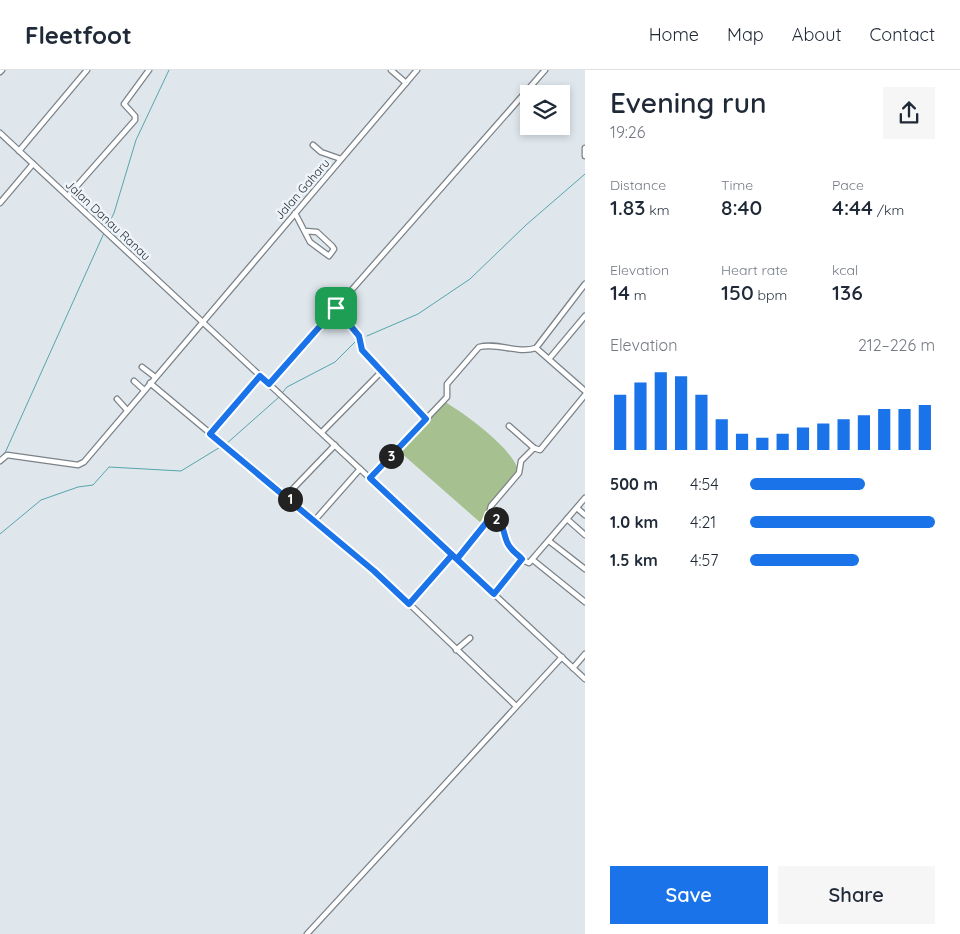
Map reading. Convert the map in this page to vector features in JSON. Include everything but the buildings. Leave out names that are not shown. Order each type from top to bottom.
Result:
[{"type":"street","points":[[19,151],[87,70]]},
{"type":"street","points":[[68,196],[134,120],[135,116],[124,104],[150,70]]},
{"type":"street","points":[[391,70],[406,83]]},
{"type":"street","name":"Jalan Gaharu","points":[[0,462],[7,455],[80,465],[417,70]]},
{"type":"street","points":[[269,384],[545,70]]},
{"type":"street","name":"Jalan Danau Ranau","points":[[0,133],[585,679]]},
{"type":"street","points":[[313,145],[321,152],[341,159]]},
{"type":"street","points":[[585,148],[585,156]]},
{"type":"street","points":[[0,203],[33,164]]},
{"type":"street","points":[[295,213],[306,231],[310,242],[329,256],[334,249],[332,246],[317,232],[306,231]]},
{"type":"street","points":[[370,478],[447,397],[447,384],[479,347],[488,346],[524,350],[536,348],[585,284]]},
{"type":"street","points":[[336,308],[359,336],[362,350],[426,419]]},
{"type":"street","points":[[549,359],[585,316]]},
{"type":"street","points":[[536,348],[585,391]]},
{"type":"street","points":[[142,367],[155,377]]},
{"type":"street","points":[[322,432],[381,372]]},
{"type":"street","points":[[210,434],[260,376]]},
{"type":"street","points":[[134,382],[144,390]]},
{"type":"street","points":[[150,382],[374,571],[516,706]]},
{"type":"street","points":[[509,426],[538,450],[585,395]]},
{"type":"street","points":[[117,399],[127,410]]},
{"type":"street","points":[[286,496],[335,445]]},
{"type":"street","points":[[457,559],[486,523],[491,506],[520,470],[520,463],[534,448]]},
{"type":"street","points":[[315,520],[360,469]]},
{"type":"street","points":[[489,515],[502,524],[507,544],[528,563],[533,560],[585,498]]},
{"type":"street","points":[[577,508],[585,515]]},
{"type":"street","points":[[567,519],[585,535]]},
{"type":"street","points":[[549,541],[585,569]]},
{"type":"street","points":[[409,604],[452,555]]},
{"type":"street","points":[[494,594],[522,559]]},
{"type":"street","points":[[533,560],[585,602]]},
{"type":"street","points":[[456,650],[470,638]]},
{"type":"street","points":[[573,668],[585,654]]},
{"type":"street","points":[[308,934],[562,657]]},
{"type":"green space","points":[[445,402],[476,423],[499,443],[515,462],[518,471],[489,507],[486,519],[482,524],[400,452]]},
{"type":"waterway","points":[[106,229],[114,213],[136,140],[169,70]]},
{"type":"waterway","points":[[367,336],[418,314],[470,279],[526,225],[585,174]]},
{"type":"waterway","points":[[0,458],[5,453],[104,233]]},
{"type":"waterway","points":[[225,445],[278,398],[287,387],[335,362],[358,339]]},
{"type":"waterway","points":[[0,534],[41,500],[78,487],[93,485],[109,467],[181,471],[222,446]]},
{"type":"route","points":[[336,308],[269,384],[260,376],[210,434],[315,520],[409,604],[452,555],[457,559],[486,523],[489,515],[492,516],[502,524],[506,534],[506,541],[522,559],[494,594],[457,559],[370,478],[426,419],[362,350],[360,345],[361,339],[336,308]]}]
